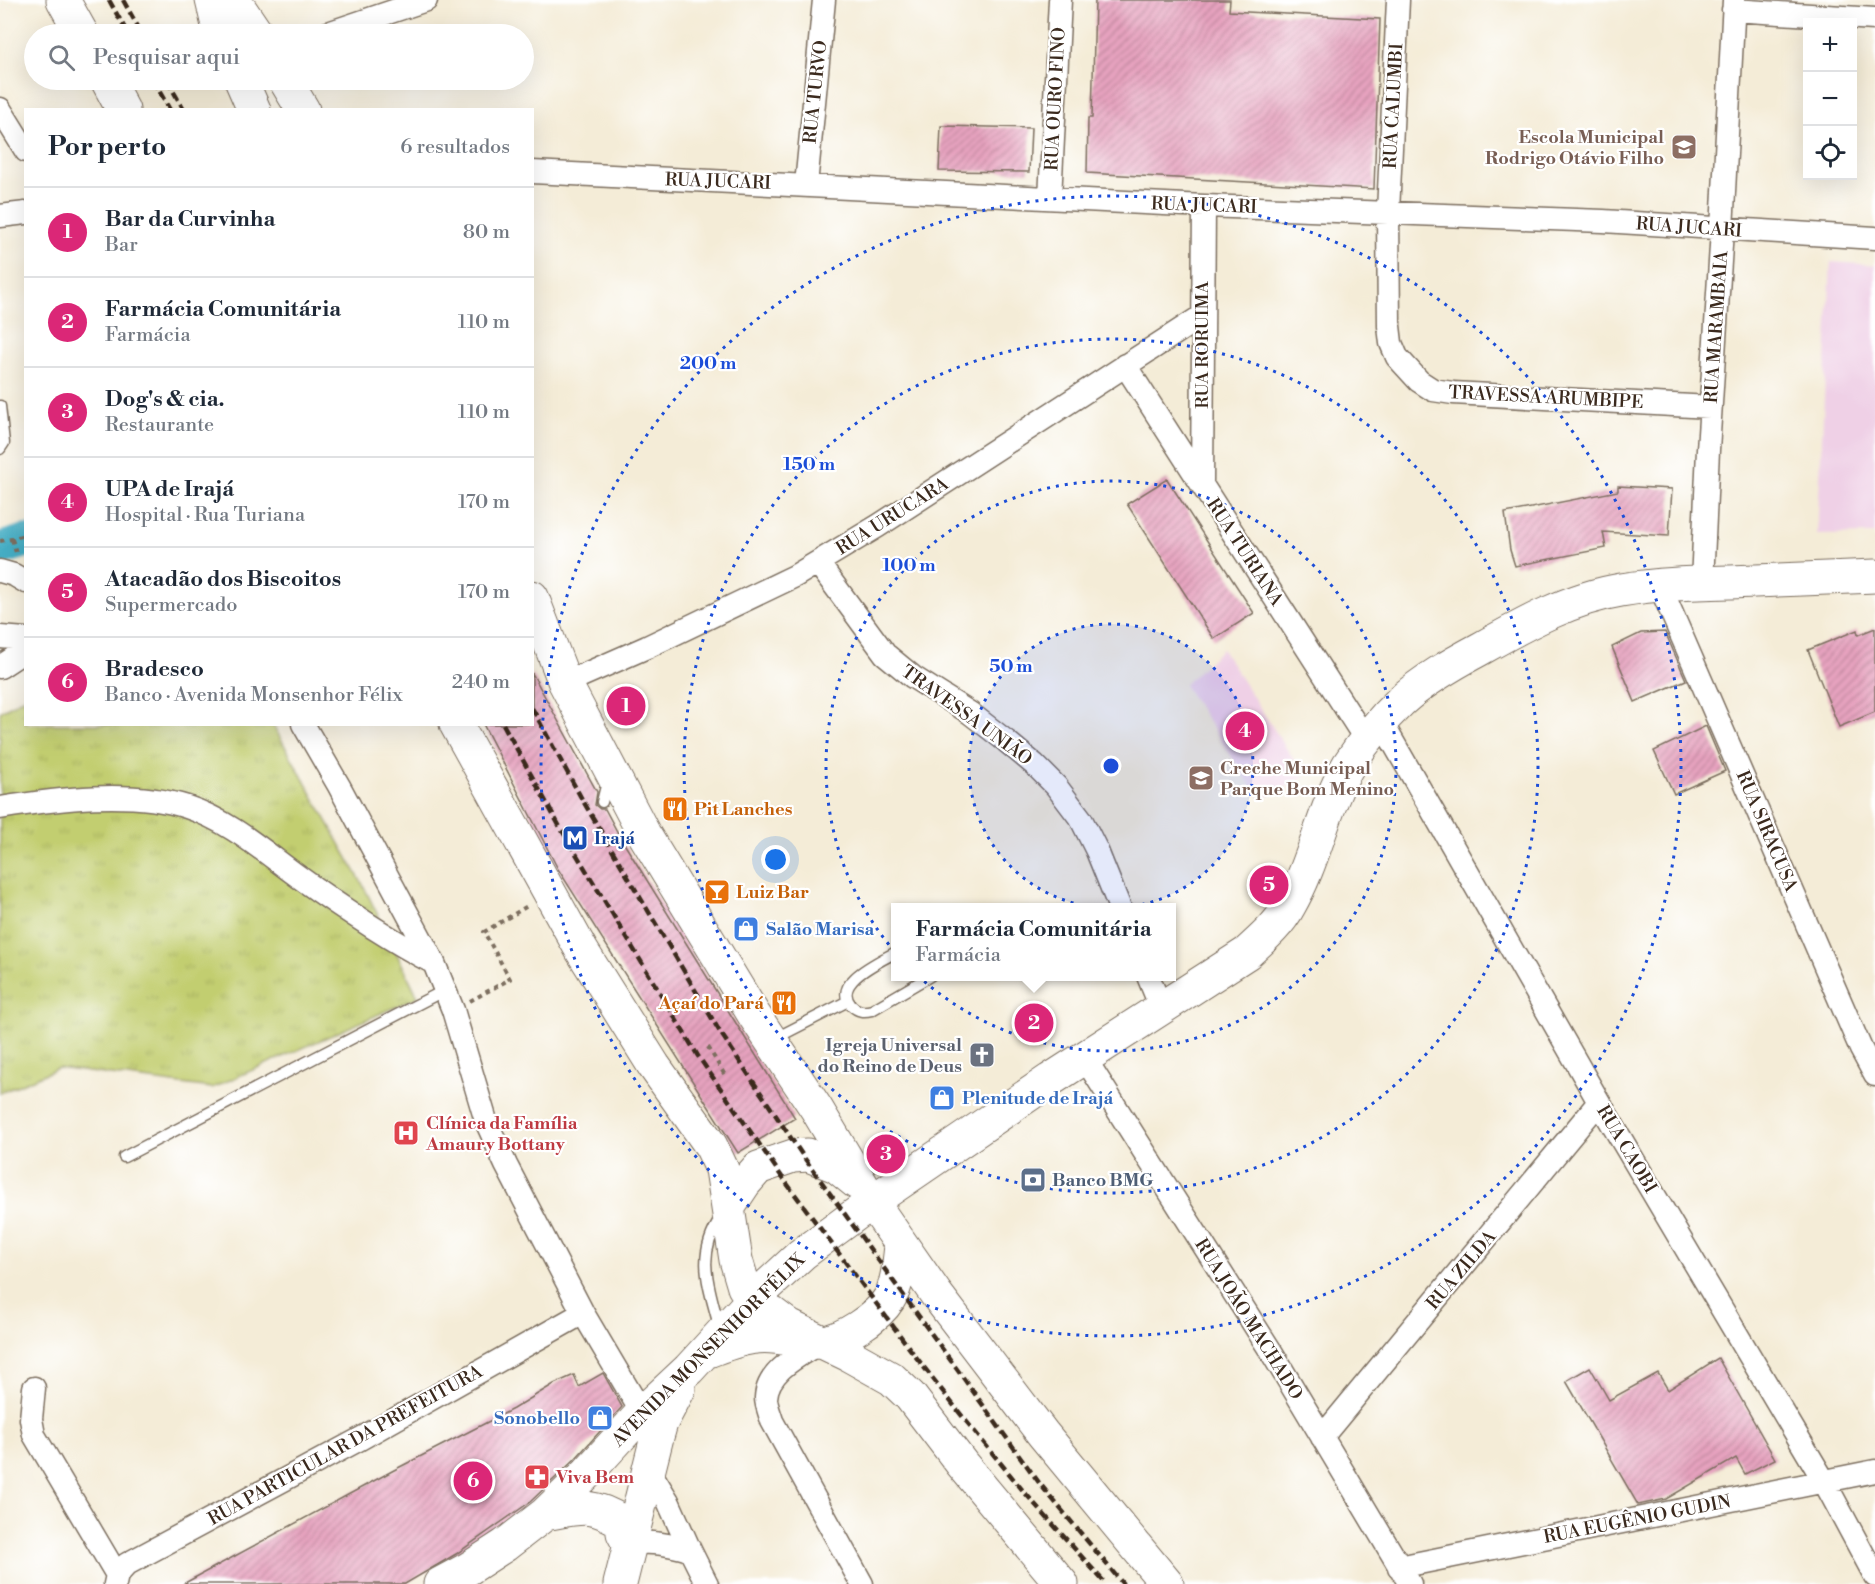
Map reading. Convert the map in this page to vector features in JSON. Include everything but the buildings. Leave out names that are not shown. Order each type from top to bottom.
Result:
[{"type":"main road","points":[[63,0],[76,24]]},
{"type":"main road","points":[[212,0],[218,24]]},
{"type":"main road","points":[[234,0],[250,24]]},
{"type":"main road","points":[[112,90],[122,108]]},
{"type":"main road","points":[[245,90],[253,108]]},
{"type":"main road","points":[[291,90],[302,108]]},
{"type":"main road","name":"AVENIDA MONSENHOR FÉLIX","points":[[440,1584],[505,1545],[545,1514],[588,1472],[642,1413],[706,1352],[753,1299],[868,1195],[1162,1010],[1247,953],[1275,926],[1289,907],[1348,766],[1373,730],[1423,683],[1485,646],[1544,615],[1581,600],[1620,590],[1702,583],[1875,576]]},
{"type":"main road","points":[[534,602],[565,682],[608,768],[676,888],[816,1108],[868,1195],[901,1245],[1043,1434],[1167,1584]]},
{"type":"main road","points":[[457,726],[582,951],[654,1066],[711,1146],[722,1169],[739,1274],[753,1299],[789,1326],[892,1379],[910,1396],[962,1464],[1062,1584]]},
{"type":"main road","points":[[728,1208],[758,1168],[793,1156],[808,1155],[836,1166],[868,1195]]},
{"type":"main road","points":[[626,1533],[649,1470],[661,1423],[706,1352],[743,1338],[773,1336],[821,1342],[854,1330],[872,1318],[890,1299],[897,1277],[901,1245]]},
{"type":"main road","points":[[620,1584],[642,1413]]},
{"type":"main road","points":[[545,1514],[584,1507],[600,1510],[626,1533]]},
{"type":"street","points":[[355,24],[426,0]]},
{"type":"street","name":"RUA TURVO","points":[[806,185],[824,0]]},
{"type":"street","name":"RUA OURO FINO","points":[[1050,198],[1060,0]]},
{"type":"street","name":"RUA CALUMBI","points":[[1388,212],[1398,0]]},
{"type":"street","points":[[1734,5],[1875,19]]},
{"type":"street","name":"RUA MARAMBAIA","points":[[1702,583],[1734,5]]},
{"type":"street","points":[[0,109],[14,140]]},
{"type":"street","name":"RUA JUCARI","points":[[534,172],[1204,206],[1603,221],[1722,230],[1875,237]]},
{"type":"street","name":"RUA RORUIMA","points":[[1202,485],[1204,206]]},
{"type":"street","name":"TRAVESSA ARUMBIPE","points":[[1388,212],[1391,343],[1397,357],[1419,381],[1433,390],[1710,407]]},
{"type":"street","points":[[0,216],[24,213]]},
{"type":"street","name":"RUA URUCARA","points":[[565,682],[745,601],[818,563],[1202,315]]},
{"type":"street","name":"RUA TURIANA","points":[[1125,365],[1202,485],[1373,730]]},
{"type":"street","name":"TRAVESSA UNIÃO","points":[[818,563],[885,654],[913,677],[970,713],[1035,765],[1056,786],[1081,819],[1118,903]]},
{"type":"street","points":[[0,571],[24,581]]},
{"type":"street","name":"RUA SIRACUSA","points":[[1660,586],[1861,1049],[1875,1075]]},
{"type":"street","points":[[0,637],[24,639]]},
{"type":"street","points":[[0,667],[24,651]]},
{"type":"street","points":[[304,726],[434,963],[449,1000],[486,1121],[531,1215],[583,1313],[642,1413]]},
{"type":"street","name":"RUA CAOBI","points":[[1373,730],[1599,1102],[1824,1481],[1875,1576]]},
{"type":"street","points":[[0,808],[88,799],[135,798],[166,802],[202,812],[233,828],[375,930],[434,963]]},
{"type":"street","points":[[1150,981],[1162,1010]]},
{"type":"street","name":"RUA JOÃO MACHADO","points":[[1084,1057],[1272,1353],[1405,1575]]},
{"type":"street","name":"RUA ZILDA","points":[[1322,1437],[1599,1102]]},
{"type":"street","name":"RUA PARTICULAR DA PREFEITURA","points":[[116,1580],[127,1564],[360,1439],[583,1313]]},
{"type":"street","points":[[821,1342],[777,1373],[768,1386],[766,1400],[772,1421],[862,1584]]},
{"type":"street","points":[[34,1388],[31,1419],[34,1435],[116,1580]]},
{"type":"street","points":[[649,1470],[669,1501],[707,1584]]},
{"type":"street","name":"RUA EUGÊNIO GUDIN","points":[[1405,1575],[1875,1471]]},
{"type":"street","points":[[626,1533],[648,1542],[663,1542],[690,1551]]},
{"type":"lane","points":[[0,406],[4,443],[0,449]]},
{"type":"lane","points":[[602,802],[606,791],[608,768]]},
{"type":"lane","points":[[891,955],[853,978],[848,985],[846,993],[848,1001],[856,1009],[864,1012],[873,1010],[922,981]]},
{"type":"lane","points":[[124,1157],[449,1000]]},
{"type":"lane","points":[[771,1040],[848,1001]]},
{"type":"lane","points":[[706,1352],[705,1264],[709,1241],[728,1208]]},
{"type":"path","points":[[0,540],[12,540],[24,535]]},
{"type":"path","points":[[12,540],[17,554]]},
{"type":"path","points":[[449,1000],[510,979],[484,932],[537,901],[546,888]]},
{"type":"path","points":[[708,1047],[726,1077]]},
{"type":"shaded area","points":[[1831,262],[1875,265],[1875,534],[1817,535]]},
{"type":"shaded area","points":[[1222,649],[1305,777],[1261,800],[1184,685]]},
{"type":"green space","points":[[24,698],[24,726],[274,726],[363,885],[418,997],[212,1088],[58,1068],[0,1093],[0,712]]},
{"type":"waterway","points":[[0,549],[24,542]]},
{"type":"railway","points":[[109,0],[122,24]]},
{"type":"railway","points":[[123,0],[136,24]]},
{"type":"railway","points":[[159,90],[169,108]]},
{"type":"railway","points":[[173,90],[183,108]]},
{"type":"railway","points":[[534,712],[583,801],[720,1032],[805,1159],[1040,1484],[1123,1584]]},
{"type":"railway","points":[[504,726],[560,827],[698,1056],[782,1177],[966,1421],[1025,1493],[1106,1584]]},
{"type":"place","name":"Escola Municipal Rodrigo Otávio Filho","points":[[1684,147]]},
{"type":"place","name":"Bar da Curvinha","points":[[626,706]]},
{"type":"place","name":"UPA de Irajá","points":[[1245,731]]},
{"type":"place","name":"Creche Municipal Parque Bom Menino","points":[[1201,778]]},
{"type":"place","name":"Pit Lanches","points":[[675,809]]},
{"type":"place","name":"Irajá","points":[[575,838]]},
{"type":"place","name":"Atacadão dos Biscoitos","points":[[1269,885]]},
{"type":"place","name":"Luiz Bar","points":[[717,892]]},
{"type":"place","name":"Salão Marisa","points":[[746,929]]},
{"type":"place","name":"Açaí do Pará","points":[[784,1003]]},
{"type":"place","name":"Farmácia Comunitária","points":[[1034,1023]]},
{"type":"place","name":"Igreja Universal do Reino de Deus","points":[[982,1055]]},
{"type":"place","name":"Plenitude de Irajá","points":[[942,1098]]},
{"type":"place","name":"Clínica da Família Amaury Bottany","points":[[406,1133]]},
{"type":"place","name":"Dog's & cia.","points":[[886,1154]]},
{"type":"place","name":"Banco BMG","points":[[1033,1180]]},
{"type":"place","name":"Sonobello","points":[[600,1418]]},
{"type":"place","name":"Viva Bem","points":[[537,1477]]},
{"type":"place","name":"Bradesco","points":[[473,1481]]}]
